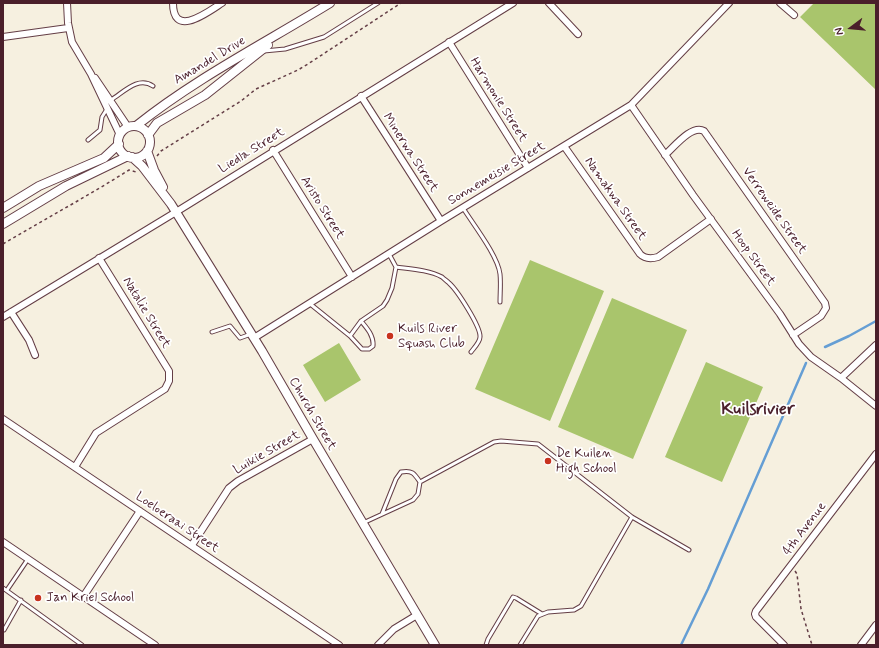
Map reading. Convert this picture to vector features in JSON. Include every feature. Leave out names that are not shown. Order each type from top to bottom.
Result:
[{"type":"street","points":[[3,208],[39,186],[104,158],[118,144],[120,135],[91,74],[72,42],[68,28],[68,3]]},
{"type":"street","points":[[174,3],[173,9],[176,17],[187,22],[222,3]]},
{"type":"street","name":"Amandel Drive","points":[[132,127],[189,87],[330,3]]},
{"type":"street","name":"Liedla Street","points":[[3,317],[176,212],[273,150],[513,3]]},
{"type":"street","points":[[549,3],[578,34]]},
{"type":"street","name":"Sonnemeisie Street","points":[[253,336],[310,303],[631,105],[729,3]]},
{"type":"street","points":[[780,3],[794,15]]},
{"type":"street","name":"Amandel Drive","points":[[148,135],[157,123],[206,95],[299,22]]},
{"type":"street","points":[[3,37],[68,28]]},
{"type":"street","name":"Harmonie Street","points":[[449,42],[528,168]]},
{"type":"street","points":[[3,224],[66,186],[130,157],[140,156],[147,151],[150,143],[148,135],[143,129],[132,127],[91,74]]},
{"type":"street","name":"Minerwa Street","points":[[361,96],[441,221]]},
{"type":"street","name":"Hoop Street","points":[[631,105],[780,314],[799,344],[811,357],[841,378],[876,406]]},
{"type":"street","points":[[120,135],[132,127]]},
{"type":"street","name":"Verreweide Street","points":[[666,155],[690,132],[701,129],[739,180],[825,303],[826,308],[821,316],[793,335]]},
{"type":"street","points":[[118,144],[122,152],[130,157]]},
{"type":"street","name":"Namakwa Street","points":[[564,146],[643,257],[658,257],[711,219]]},
{"type":"street","name":"Aristo Street","points":[[273,150],[352,277]]},
{"type":"street","name":"Church Street","points":[[147,151],[167,197],[253,336],[435,645]]},
{"type":"street","name":"Church Street","points":[[130,157],[142,166],[167,197]]},
{"type":"street","name":"Natalie Street","points":[[75,467],[96,433],[165,389],[169,381],[169,371],[99,258]]},
{"type":"street","points":[[11,312],[35,355]]},
{"type":"street","points":[[841,378],[876,345]]},
{"type":"street","name":"Loeloeraai Street","points":[[3,419],[339,645]]},
{"type":"street","name":"Luikie Street","points":[[192,545],[229,488],[238,481],[313,439]]},
{"type":"street","name":"4th Avenue","points":[[784,645],[756,617],[756,611],[876,454]]},
{"type":"street","points":[[84,597],[140,511]]},
{"type":"street","points":[[3,542],[155,645]]},
{"type":"street","points":[[378,645],[394,629],[417,615]]},
{"type":"street","points":[[861,645],[876,625]]},
{"type":"lane","points":[[261,51],[285,49],[324,37],[378,3]]},
{"type":"lane","points":[[111,100],[138,82],[148,82],[153,86]]},
{"type":"lane","points":[[88,140],[100,130],[102,118],[107,108]]},
{"type":"lane","points":[[463,208],[492,252],[498,264],[500,273],[500,302]]},
{"type":"lane","points":[[350,336],[361,320],[382,306],[387,300],[392,288],[396,267],[389,254]]},
{"type":"lane","points":[[396,267],[440,276],[449,282],[478,327],[480,337],[477,344],[470,352]]},
{"type":"lane","points":[[310,303],[350,336],[362,349],[369,350],[372,348],[372,338],[361,320]]},
{"type":"lane","points":[[212,332],[230,326],[240,338],[253,336]]},
{"type":"lane","points":[[420,482],[494,442],[501,441],[538,444],[632,517],[690,550]]},
{"type":"lane","points":[[364,524],[413,500],[418,494],[420,482],[415,474],[408,471],[401,472],[396,479],[382,514]]},
{"type":"lane","points":[[520,645],[538,616],[542,614],[574,610],[581,606],[632,517]]},
{"type":"lane","points":[[8,590],[28,559]]},
{"type":"lane","points":[[3,588],[8,590],[82,645]]},
{"type":"lane","points":[[486,645],[488,639],[514,597],[542,614]]},
{"type":"lane","points":[[4,630],[21,600]]},
{"type":"path","points":[[156,158],[161,151],[241,101],[256,89],[303,67],[401,3]]},
{"type":"path","points":[[3,244],[63,208],[88,196],[129,170],[136,171],[140,174]]},
{"type":"path","points":[[790,566],[797,574],[801,609],[812,645]]},
{"type":"green space","points":[[814,3],[876,3],[876,90],[800,17]]},
{"type":"green space","points":[[530,260],[604,291],[550,421],[475,389]]},
{"type":"green space","points":[[612,298],[687,330],[633,459],[558,427]]},
{"type":"green space","points":[[339,343],[361,380],[325,402],[303,365]]},
{"type":"green space","points":[[706,362],[763,387],[722,482],[665,457]]},
{"type":"waterway","points":[[825,347],[876,321]]},
{"type":"waterway","points":[[681,645],[708,589],[806,363]]},
{"type":"place","name":"Kuils River Squash Club","points":[[390,336]]},
{"type":"place","name":"De Kuilen High School","points":[[548,461]]},
{"type":"place","name":"Jan Kriel School","points":[[38,598]]},
{"type":"district","name":"Kuilsrivier","points":[[758,410]]}]
